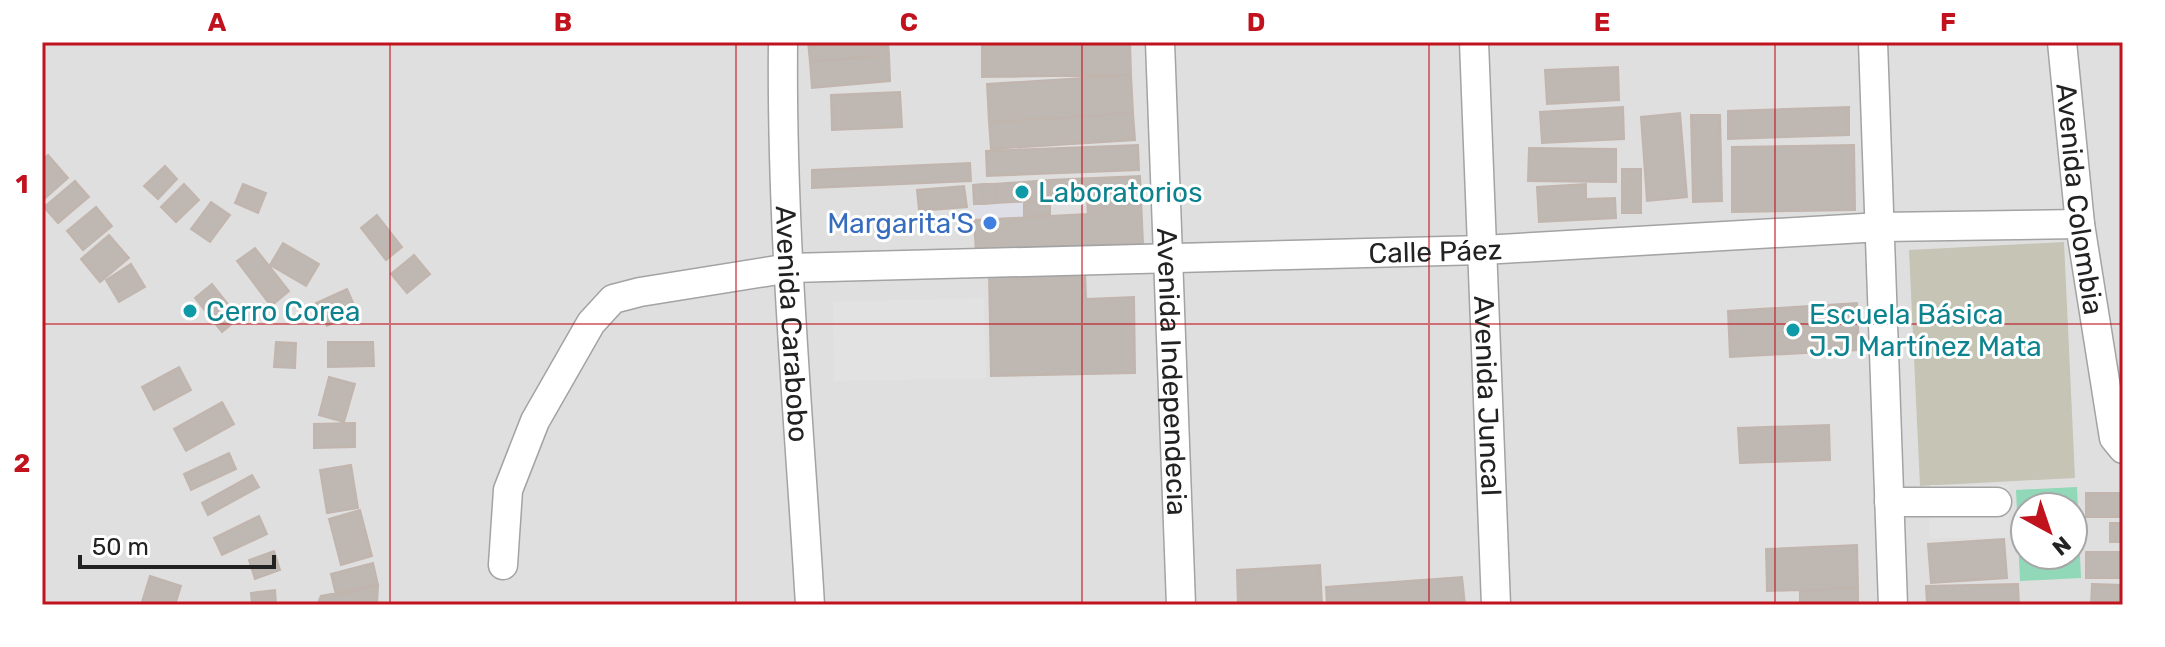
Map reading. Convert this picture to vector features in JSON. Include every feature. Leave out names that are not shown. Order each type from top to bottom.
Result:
[{"type":"street","name":"Avenida Carabobo","points":[[783,42],[790,268],[810,605]]},
{"type":"street","name":"Avenida Independecia","points":[[1160,42],[1181,605]]},
{"type":"street","name":"Avenida Juncal","points":[[1474,42],[1496,605]]},
{"type":"street","points":[[1873,42],[1893,605]]},
{"type":"street","name":"Avenida Colombia","points":[[2062,42],[2080,224],[2114,438],[2123,449]]},
{"type":"street","name":"Calle Páez","points":[[503,565],[508,490],[535,421],[591,323],[613,299],[790,268],[1483,250],[1881,227],[2080,224]]},
{"type":"street","points":[[1889,502],[1997,502]]},
{"type":"shaded area","points":[[42,42],[2123,42],[2123,605],[42,605]]},
{"type":"shaded area","points":[[1024,201],[1024,217],[974,220],[974,204]]},
{"type":"shaded area","points":[[2064,242],[2075,478],[1920,486],[1909,250]]},
{"type":"shaded area","points":[[984,298],[986,378],[834,381],[833,302]]},
{"type":"shaded area","points":[[1930,485],[2009,485],[2009,538],[1929,538]]},
{"type":"green space","points":[[2077,487],[2077,491],[2016,491]]},
{"type":"green space","points":[[2020,571],[2081,571],[2081,578],[2020,581]]},
{"type":"building","points":[[808,42],[888,42],[889,55],[810,62]]},
{"type":"building","points":[[1130,42],[1131,75],[982,77],[982,44]]},
{"type":"building","points":[[889,55],[890,81],[812,88],[810,62]]},
{"type":"building","points":[[1618,67],[1619,100],[1547,104],[1545,70]]},
{"type":"building","points":[[1131,75],[1133,113],[989,122],[987,84]]},
{"type":"building","points":[[900,92],[902,127],[832,130],[831,95]]},
{"type":"building","points":[[1623,107],[1624,139],[1542,143],[1540,112]]},
{"type":"building","points":[[1849,107],[1849,135],[1728,139],[1728,111]]},
{"type":"building","points":[[1133,113],[1135,140],[991,149],[989,122]]},
{"type":"building","points":[[1680,113],[1687,197],[1647,201],[1641,117]]},
{"type":"building","points":[[1691,115],[1720,115],[1722,201],[1693,202]]},
{"type":"building","points":[[1138,145],[1139,170],[987,176],[986,151]]},
{"type":"building","points":[[1854,145],[1855,210],[1732,212],[1732,147]]},
{"type":"building","points":[[1529,148],[1616,149],[1616,182],[1528,181]]},
{"type":"building","points":[[48,155],[68,178],[42,201],[42,161]]},
{"type":"building","points":[[970,163],[971,181],[812,188],[812,170]]},
{"type":"building","points":[[165,166],[177,179],[158,199],[144,186]]},
{"type":"building","points":[[1622,169],[1641,169],[1641,213],[1622,213]]},
{"type":"building","points":[[1140,176],[1143,244],[976,253],[974,220],[1088,214],[1087,198],[1050,200],[1049,180]]},
{"type":"building","name":"Laboratorios","points":[[1049,180],[1050,200],[996,203],[995,184]]},
{"type":"building","points":[[75,181],[89,197],[58,223],[44,207]]},
{"type":"building","points":[[184,184],[199,200],[176,222],[161,207]]},
{"type":"building","points":[[243,184],[266,193],[258,213],[235,203]]},
{"type":"building","points":[[983,184],[995,184],[996,203],[984,204]]},
{"type":"building","points":[[983,184],[984,204],[974,204],[973,185]]},
{"type":"building","points":[[1586,184],[1586,199],[1615,198],[1616,218],[1539,222],[1537,187]]},
{"type":"building","points":[[964,186],[967,207],[919,211],[917,190]]},
{"type":"building","points":[[1050,200],[1050,215],[1024,217],[1024,201]]},
{"type":"building","points":[[211,202],[230,215],[210,242],[191,229]]},
{"type":"building","points":[[96,207],[112,226],[83,250],[67,231]]},
{"type":"building","points":[[377,215],[402,247],[386,260],[361,228]]},
{"type":"building","points":[[109,235],[129,258],[100,282],[81,259]]},
{"type":"building","points":[[283,243],[319,264],[306,286],[270,265]]},
{"type":"building","points":[[255,248],[289,291],[271,306],[237,261]]},
{"type":"building","points":[[414,255],[430,274],[407,293],[391,274]]},
{"type":"building","points":[[131,264],[145,287],[119,302],[106,280]]},
{"type":"building","points":[[1085,272],[1086,299],[1134,297],[1135,373],[991,376],[989,273]]},
{"type":"building","points":[[212,284],[239,318],[222,332],[195,298]]},
{"type":"building","points":[[347,289],[357,312],[327,326],[316,303]]},
{"type":"building","name":"Escuela Básica J.J Martínez Mata","points":[[1857,303],[1859,350],[1730,357],[1728,311]]},
{"type":"building","points":[[276,342],[296,343],[295,368],[274,367]]},
{"type":"building","points":[[328,342],[373,342],[374,366],[328,367]]},
{"type":"building","points":[[179,367],[191,390],[154,410],[142,387]]},
{"type":"building","points":[[329,377],[355,384],[344,422],[319,415]]},
{"type":"building","points":[[222,402],[234,424],[186,451],[174,429]]},
{"type":"building","points":[[355,423],[355,447],[314,448],[314,424]]},
{"type":"building","points":[[1829,425],[1830,460],[1740,463],[1738,428]]},
{"type":"building","points":[[229,453],[236,469],[191,490],[184,474]]},
{"type":"building","points":[[351,465],[358,508],[327,513],[320,470]]},
{"type":"building","points":[[252,475],[259,487],[208,515],[202,503]]},
{"type":"building","points":[[2089,493],[2123,493],[2123,517],[2089,517]]},
{"type":"building","points":[[360,510],[372,556],[341,565],[329,519]]},
{"type":"building","points":[[259,516],[267,534],[222,555],[214,538]]},
{"type":"building","points":[[2110,523],[2123,523],[2123,542],[2110,542]]},
{"type":"building","points":[[2004,539],[2007,578],[1931,583],[1928,544]]},
{"type":"building","points":[[1857,545],[1858,588],[1767,591],[1766,549]]},
{"type":"building","points":[[274,551],[280,570],[255,579],[249,560]]},
{"type":"building","points":[[2089,552],[2123,552],[2123,578],[2086,578]]},
{"type":"building","points":[[373,563],[378,585],[336,595],[331,574]]},
{"type":"building","points":[[1320,565],[1322,605],[1238,605],[1237,570]]},
{"type":"building","points":[[150,576],[181,586],[175,605],[141,605]]},
{"type":"building","points":[[1462,577],[1465,605],[1327,605],[1326,587]]},
{"type":"building","points":[[2018,584],[2019,605],[1927,605],[1926,586]]},
{"type":"building","points":[[2092,584],[2123,585],[2123,605],[2091,605]]},
{"type":"building","points":[[378,585],[377,605],[317,605],[321,596]]},
{"type":"building","points":[[1858,588],[1858,605],[1800,605],[1800,590]]},
{"type":"building","points":[[275,590],[276,605],[252,605],[251,593]]},
{"type":"place","name":"Laboratorios","points":[[1022,192]]},
{"type":"place","name":"Margarita'S","points":[[990,223]]},
{"type":"place","name":"Cerro Corea","points":[[190,311]]},
{"type":"place","name":"Escuela Básica J.J Martínez Mata","points":[[1793,330]]}]
